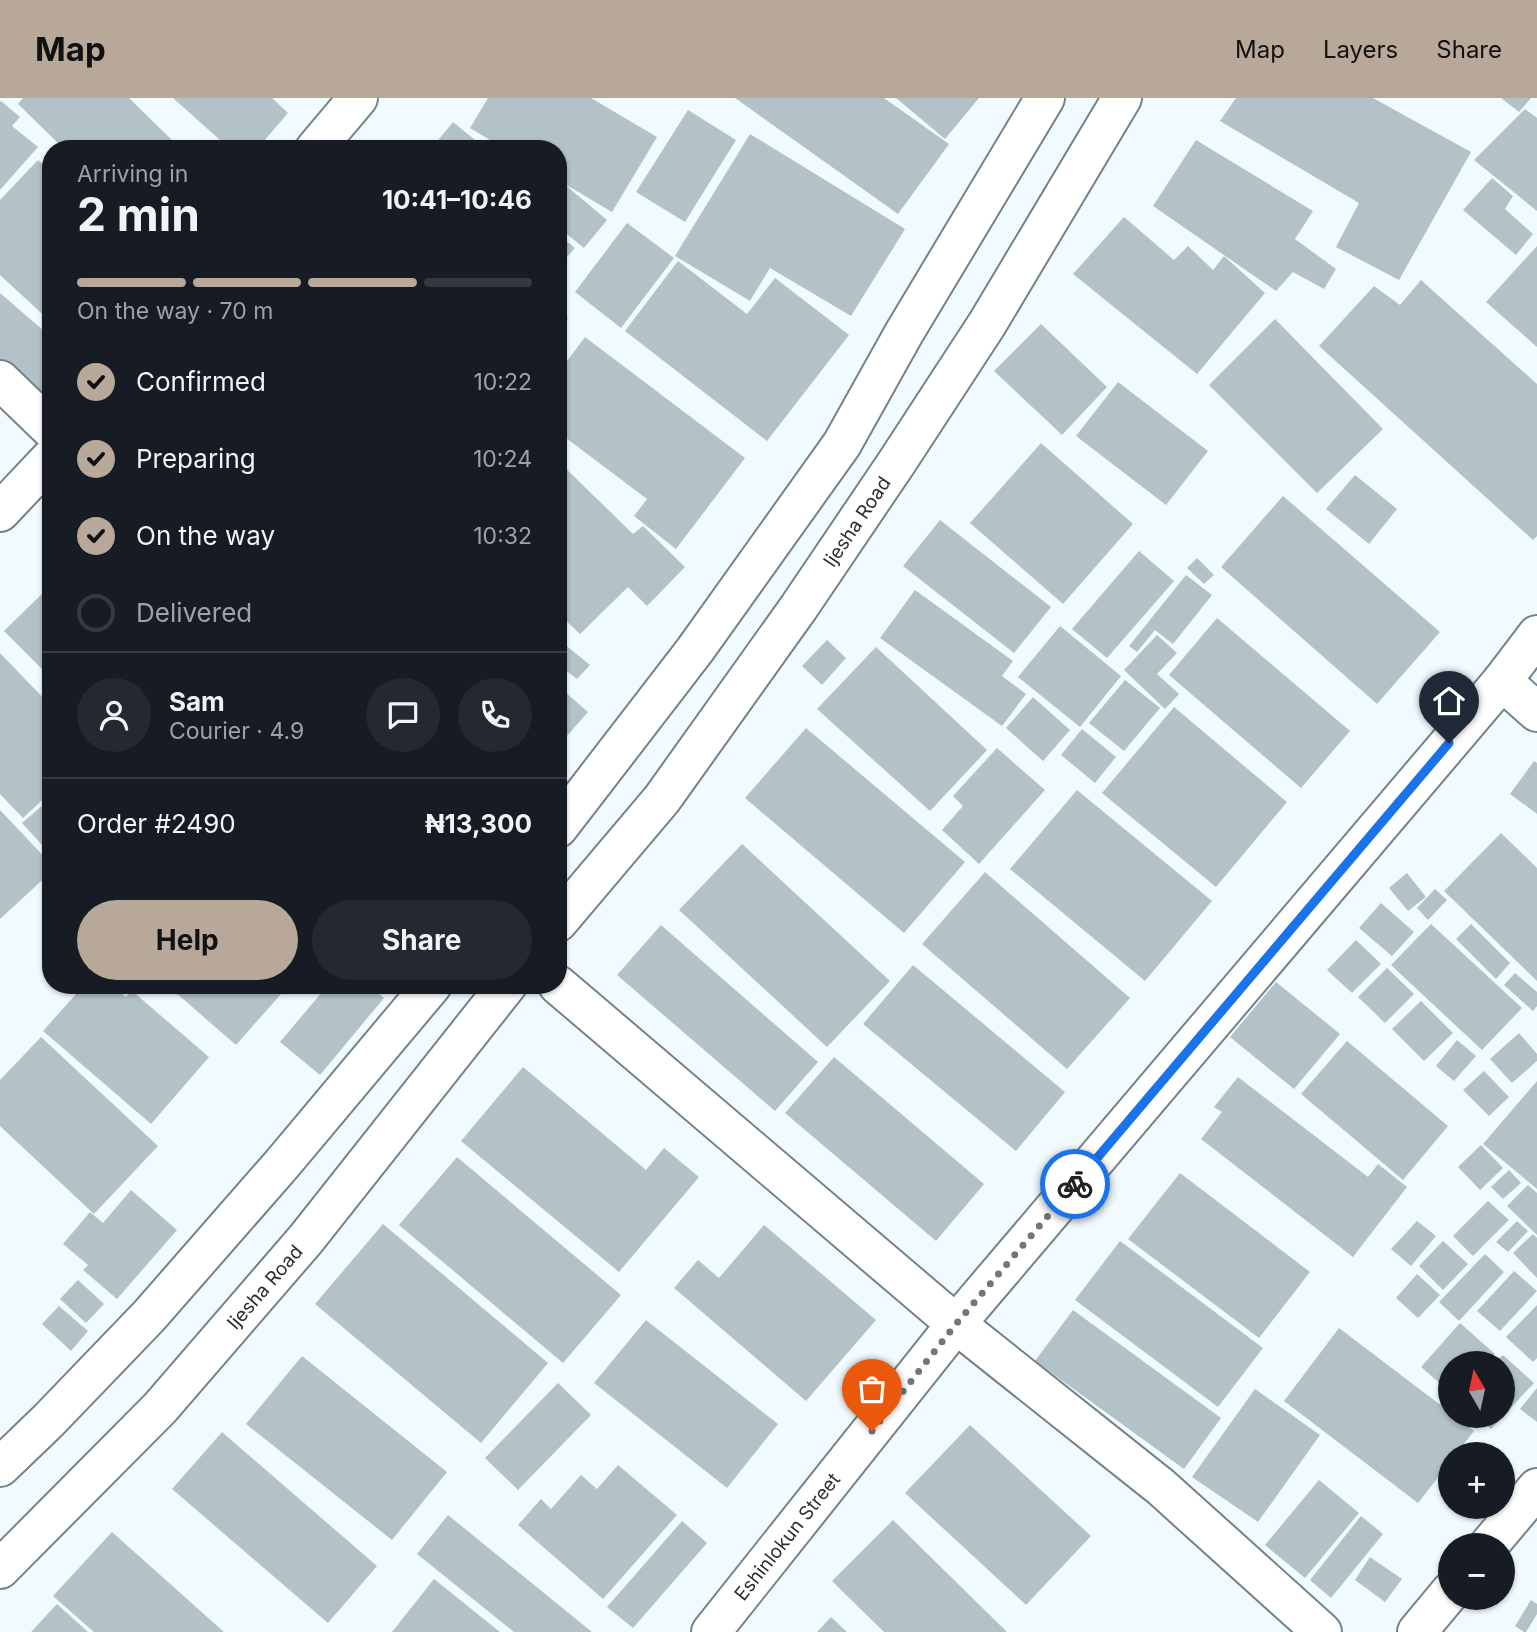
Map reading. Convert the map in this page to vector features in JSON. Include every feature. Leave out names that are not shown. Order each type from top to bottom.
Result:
[{"type":"main road","points":[[323,140],[358,98]]},
{"type":"main road","points":[[567,816],[695,650],[842,444],[904,333],[1045,98]]},
{"type":"main road","name":"Ijesha Road","points":[[567,911],[662,799],[799,607],[987,324],[1122,98]]},
{"type":"main road","points":[[0,380],[42,420]]},
{"type":"main road","points":[[0,512],[42,468]]},
{"type":"main road","name":"Eshinlokun Street","points":[[711,1632],[956,1324],[1502,681],[1537,635]]},
{"type":"main road","points":[[1502,681],[1537,712]]},
{"type":"main road","points":[[567,993],[956,1324],[1161,1487],[1322,1632]]},
{"type":"main road","points":[[0,1467],[149,1317],[424,994]]},
{"type":"main road","name":"Ijesha Road","points":[[0,1569],[160,1408],[306,1239],[500,994]]},
{"type":"main road","points":[[1499,1533],[1537,1488]]},
{"type":"main road","points":[[1417,1632],[1438,1607]]},
{"type":"building","points":[[23,98],[129,98],[172,140],[55,140],[18,104]]},
{"type":"building","points":[[173,98],[272,98],[288,113],[265,140],[220,140]]},
{"type":"building","points":[[488,98],[591,98],[657,137],[612,212],[567,185],[567,140],[490,140],[470,128]]},
{"type":"building","points":[[735,98],[884,98],[949,144],[898,214]]},
{"type":"building","points":[[896,98],[979,98],[945,139]]},
{"type":"building","points":[[1236,98],[1373,98],[1471,152],[1399,280],[1336,247],[1359,203],[1220,121]]},
{"type":"building","points":[[1501,98],[1531,98],[1519,112]]},
{"type":"building","points":[[0,102],[20,117],[12,126],[38,147],[0,190]]},
{"type":"building","points":[[1525,109],[1537,118],[1537,211],[1474,160]]},
{"type":"building","points":[[688,110],[736,140],[685,222],[636,192]]},
{"type":"building","points":[[453,122],[475,140],[438,140]]},
{"type":"building","points":[[750,134],[905,229],[851,316],[770,268],[750,301],[675,256]]},
{"type":"building","points":[[1196,140],[1313,211],[1295,239],[1336,269],[1324,289],[1293,272],[1276,291],[1153,206]]},
{"type":"building","points":[[38,160],[42,164],[42,314],[0,275],[0,200]]},
{"type":"building","points":[[1492,178],[1513,196],[1505,209],[1533,234],[1516,255],[1463,210]]},
{"type":"building","points":[[567,186],[607,220],[584,248],[567,234]]},
{"type":"building","points":[[1124,217],[1174,260],[1188,246],[1213,270],[1224,256],[1265,293],[1197,374],[1073,274]]},
{"type":"building","points":[[627,223],[674,258],[621,328],[575,292]]},
{"type":"building","points":[[567,241],[575,248],[567,257]]},
{"type":"building","points":[[1537,246],[1537,347],[1486,302]]},
{"type":"building","points":[[678,261],[747,314],[775,278],[849,335],[767,441],[625,331]]},
{"type":"building","points":[[1421,280],[1537,384],[1537,536],[1533,540],[1319,346],[1374,286],[1400,305]]},
{"type":"building","points":[[0,293],[42,329],[42,396],[0,360]]},
{"type":"building","points":[[1275,319],[1383,429],[1317,493],[1209,385]]},
{"type":"building","points":[[1041,324],[1107,387],[1062,435],[994,371]]},
{"type":"building","points":[[585,337],[745,458],[676,549],[634,516],[647,499],[567,439],[567,361]]},
{"type":"building","points":[[1118,382],[1208,451],[1166,505],[1076,436]]},
{"type":"building","points":[[1041,443],[1133,524],[1063,604],[970,523]]},
{"type":"building","points":[[567,470],[633,534],[643,526],[685,567],[647,606],[628,587],[580,634],[567,622]]},
{"type":"building","points":[[1355,475],[1397,509],[1369,544],[1326,509]]},
{"type":"building","points":[[1283,496],[1440,632],[1377,704],[1221,567]]},
{"type":"building","points":[[940,520],[1051,607],[1014,653],[903,566]]},
{"type":"building","points":[[1139,551],[1174,581],[1107,658],[1072,629]]},
{"type":"building","points":[[1197,558],[1214,575],[1204,584],[1187,568]]},
{"type":"building","points":[[1186,575],[1212,595],[1173,644],[1155,630],[1137,652],[1129,646]]},
{"type":"building","points":[[915,590],[1013,661],[1002,676],[1026,694],[1002,726],[880,638]]},
{"type":"building","points":[[42,594],[42,669],[4,631]]},
{"type":"building","points":[[1217,618],[1350,731],[1301,788],[1169,675]]},
{"type":"building","points":[[1060,626],[1121,676],[1080,727],[1018,677]]},
{"type":"building","points":[[1157,635],[1177,653],[1157,674],[1179,694],[1165,709],[1124,670]]},
{"type":"building","points":[[827,640],[846,658],[822,685],[802,666]]},
{"type":"building","points":[[567,646],[590,665],[577,679],[567,671]]},
{"type":"building","points":[[876,647],[987,750],[930,811],[817,709]]},
{"type":"building","points":[[0,653],[42,697],[42,800],[23,818],[0,794]]},
{"type":"building","points":[[1125,680],[1160,708],[1124,751],[1089,723]]},
{"type":"building","points":[[567,694],[588,712],[567,736]]},
{"type":"building","points":[[1033,697],[1070,730],[1043,761],[1006,728]]},
{"type":"building","points":[[1174,707],[1287,802],[1216,887],[1102,793]]},
{"type":"building","points":[[806,728],[965,862],[904,933],[745,798]]},
{"type":"building","points":[[1082,729],[1116,757],[1095,783],[1061,755]]},
{"type":"building","points":[[997,748],[1045,790],[979,864],[942,830],[963,806],[953,796]]},
{"type":"building","points":[[1534,761],[1537,763],[1537,814],[1510,794]]},
{"type":"building","points":[[1077,790],[1212,901],[1145,981],[1010,869]]},
{"type":"building","points":[[42,806],[42,845],[22,823]]},
{"type":"building","points":[[0,810],[42,854],[42,880],[0,919]]},
{"type":"building","points":[[1501,833],[1537,868],[1537,981],[1444,891]]},
{"type":"building","points":[[742,844],[890,981],[827,1047],[679,910]]},
{"type":"building","points":[[985,872],[1130,998],[1067,1069],[922,944]]},
{"type":"building","points":[[1407,873],[1426,897],[1408,911],[1389,888]]},
{"type":"building","points":[[1435,889],[1447,900],[1428,920],[1417,908]]},
{"type":"building","points":[[1381,903],[1414,932],[1392,956],[1359,928]]},
{"type":"building","points":[[1431,924],[1522,1008],[1482,1050],[1391,965]]},
{"type":"building","points":[[1471,924],[1510,963],[1496,979],[1456,939]]},
{"type":"building","points":[[661,925],[818,1062],[775,1111],[617,975]]},
{"type":"building","points":[[1356,940],[1381,964],[1352,993],[1327,970]]},
{"type":"building","points":[[913,965],[1065,1092],[1016,1151],[863,1024]]},
{"type":"building","points":[[1387,968],[1414,994],[1385,1023],[1358,997]]},
{"type":"building","points":[[1515,973],[1537,992],[1537,1006],[1533,1011],[1504,985]]},
{"type":"building","points":[[1276,982],[1340,1034],[1294,1089],[1230,1037]]},
{"type":"building","points":[[76,994],[122,994],[126,997],[128,994],[136,994],[209,1057],[151,1124],[43,1031]]},
{"type":"building","points":[[177,994],[281,994],[236,1045]]},
{"type":"building","points":[[320,994],[379,994],[384,998],[320,1075],[280,1042]]},
{"type":"building","points":[[1421,1001],[1453,1033],[1424,1061],[1392,1029]]},
{"type":"building","points":[[1519,1033],[1537,1054],[1537,1061],[1512,1083],[1490,1059]]},
{"type":"building","points":[[41,1037],[158,1146],[94,1214],[0,1126],[0,1080]]},
{"type":"building","points":[[1457,1040],[1476,1056],[1454,1081],[1436,1066]]},
{"type":"building","points":[[1347,1041],[1448,1126],[1403,1180],[1301,1094]]},
{"type":"building","points":[[834,1057],[984,1184],[936,1241],[785,1113]]},
{"type":"building","points":[[523,1067],[646,1170],[664,1148],[699,1177],[619,1272],[461,1141]]},
{"type":"building","points":[[1484,1071],[1509,1097],[1489,1116],[1463,1090]]},
{"type":"building","points":[[1238,1077],[1368,1177],[1378,1164],[1407,1187],[1353,1257],[1201,1139],[1222,1112],[1214,1107]]},
{"type":"building","points":[[1537,1081],[1537,1189],[1483,1144]]},
{"type":"building","points":[[1481,1145],[1503,1168],[1480,1190],[1458,1167]]},
{"type":"building","points":[[457,1157],[621,1295],[563,1363],[399,1225]]},
{"type":"building","points":[[1509,1170],[1521,1183],[1503,1199],[1491,1187]]},
{"type":"building","points":[[1180,1173],[1310,1272],[1259,1338],[1128,1239]]},
{"type":"building","points":[[1528,1185],[1537,1193],[1537,1235],[1507,1206]]},
{"type":"building","points":[[131,1190],[177,1230],[117,1299],[83,1270],[88,1265],[63,1244],[90,1212],[103,1223]]},
{"type":"building","points":[[1488,1201],[1509,1220],[1473,1256],[1453,1236]]},
{"type":"building","points":[[1417,1221],[1436,1236],[1411,1266],[1391,1249]]},
{"type":"building","points":[[1517,1221],[1528,1231],[1508,1252],[1496,1242]]},
{"type":"building","points":[[383,1224],[548,1363],[481,1443],[315,1304]]},
{"type":"building","points":[[764,1225],[876,1320],[806,1401],[674,1288],[698,1260],[719,1278]]},
{"type":"building","points":[[1533,1234],[1537,1238],[1537,1278],[1513,1253]]},
{"type":"building","points":[[1120,1241],[1263,1348],[1218,1407],[1075,1300]]},
{"type":"building","points":[[1443,1241],[1468,1264],[1443,1290],[1419,1266]]},
{"type":"building","points":[[1485,1254],[1504,1272],[1459,1321],[1439,1302]]},
{"type":"building","points":[[1514,1271],[1537,1291],[1500,1331],[1477,1311]]},
{"type":"building","points":[[1417,1274],[1440,1295],[1418,1318],[1396,1298]]},
{"type":"building","points":[[78,1280],[104,1304],[86,1323],[60,1299]]},
{"type":"building","points":[[1537,1305],[1537,1358],[1533,1362],[1506,1337]]},
{"type":"building","points":[[59,1306],[88,1331],[71,1351],[42,1324]]},
{"type":"building","points":[[1073,1310],[1221,1418],[1184,1469],[1035,1361]]},
{"type":"building","points":[[646,1320],[778,1424],[727,1488],[594,1383]]},
{"type":"building","points":[[1460,1323],[1492,1351],[1438,1351],[1438,1382],[1421,1367]]},
{"type":"building","points":[[1339,1328],[1438,1403],[1438,1428],[1470,1428],[1474,1431],[1465,1442],[1438,1442],[1438,1478],[1418,1503],[1284,1401]]},
{"type":"building","points":[[302,1356],[447,1472],[392,1540],[246,1424]]},
{"type":"building","points":[[1516,1367],[1534,1383],[1516,1402]]},
{"type":"building","points":[[558,1383],[591,1415],[518,1490],[485,1458]]},
{"type":"building","points":[[1537,1388],[1537,1422],[1520,1409]]},
{"type":"building","points":[[1255,1389],[1320,1435],[1258,1522],[1192,1477]]},
{"type":"building","points":[[970,1425],[1091,1536],[1026,1605],[905,1493]]},
{"type":"building","points":[[222,1432],[377,1566],[328,1623],[172,1489]]},
{"type":"building","points":[[618,1465],[677,1515],[603,1599],[518,1525],[541,1499],[551,1509],[581,1475],[597,1489]]},
{"type":"building","points":[[1319,1480],[1359,1513],[1305,1578],[1265,1545]]},
{"type":"building","points":[[448,1515],[592,1632],[514,1632],[417,1554]]},
{"type":"building","points":[[1361,1516],[1383,1534],[1331,1598],[1310,1580]]},
{"type":"building","points":[[893,1520],[1007,1632],[884,1632],[832,1581]]},
{"type":"building","points":[[682,1521],[707,1543],[633,1628],[607,1607]]},
{"type":"building","points":[[112,1532],[224,1632],[94,1632],[53,1596]]},
{"type":"building","points":[[1370,1557],[1402,1579],[1385,1602],[1355,1580]]},
{"type":"building","points":[[434,1579],[500,1632],[392,1632]]},
{"type":"building","points":[[1531,1600],[1537,1604],[1537,1614],[1524,1632],[1515,1626]]},
{"type":"building","points":[[57,1604],[88,1632],[31,1632]]},
{"type":"building","points":[[831,1617],[847,1632],[817,1632]]},
{"type":"way so far","points":[[872,1431],[956,1324],[1075,1184]]},
{"type":"route","points":[[1075,1184],[1449,743]]}]
